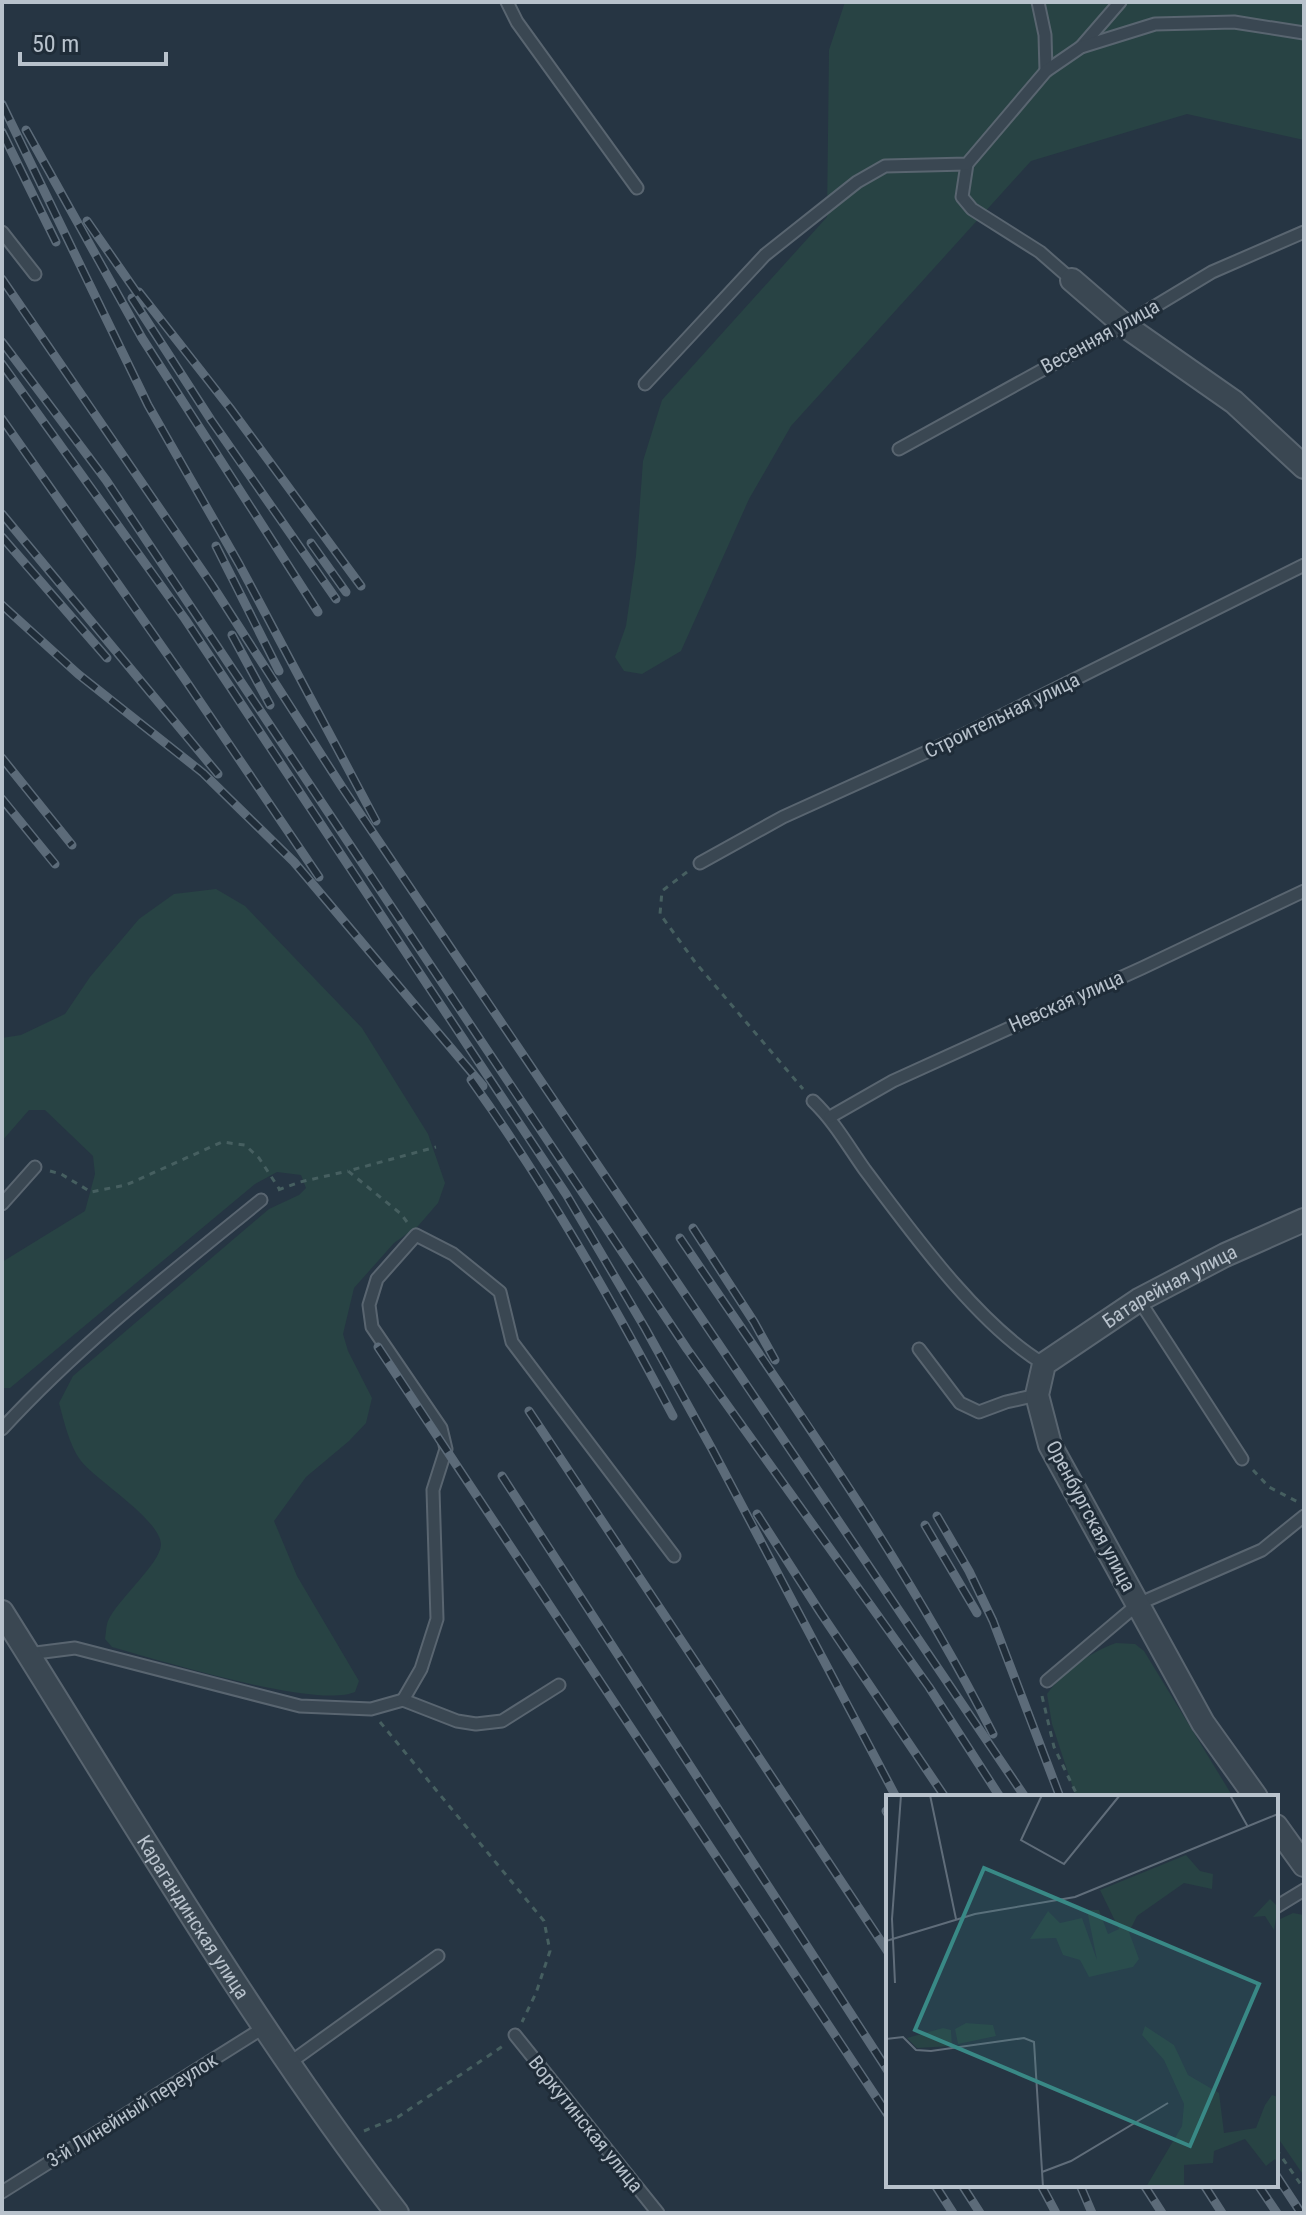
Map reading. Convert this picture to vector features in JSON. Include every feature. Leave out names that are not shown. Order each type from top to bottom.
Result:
[{"type":"street","points":[[1072,280],[1124,325],[1234,402],[1304,467]]},
{"type":"street","name":"Батарейная улица","points":[[1044,1364],[1139,1300],[1225,1255],[1304,1220]]},
{"type":"street","name":"Оренбургская улица","points":[[1044,1364],[1037,1395],[1050,1445],[1203,1723],[1255,1795]]},
{"type":"street","name":"Карагандинская улица","points":[[2,1612],[263,2028],[342,2142],[397,2213]]},
{"type":"street","points":[[1278,1829],[1304,1865]]},
{"type":"lane","points":[[507,2],[517,22],[637,188]]},
{"type":"lane","points":[[1038,2],[1045,35],[1046,71]]},
{"type":"lane","points":[[1072,280],[1040,252],[972,209],[962,197],[967,164],[1046,71],[1081,47],[1120,2]]},
{"type":"lane","points":[[1081,47],[1155,24],[1234,22],[1304,33]]},
{"type":"lane","points":[[645,384],[765,255],[857,182],[885,166],[967,164]]},
{"type":"lane","points":[[2,232],[35,274]]},
{"type":"lane","name":"Весенняя улица","points":[[899,449],[1124,325],[1212,272],[1304,232]]},
{"type":"lane","name":"Строительная улица","points":[[700,863],[783,817],[953,740],[1304,565]]},
{"type":"lane","name":"Невская улица","points":[[830,1117],[893,1081],[1304,891]]},
{"type":"lane","points":[[813,1101],[830,1117],[864,1168],[929,1253],[994,1325],[1044,1364]]},
{"type":"lane","points":[[2,1204],[35,1167]]},
{"type":"lane","points":[[2,1429],[36,1392],[131,1306],[261,1200]]},
{"type":"lane","points":[[403,1700],[421,1669],[437,1619],[433,1490],[446,1449],[441,1428],[372,1327],[369,1305],[377,1279],[416,1235],[453,1254],[500,1292],[512,1342],[674,1556]]},
{"type":"lane","points":[[1139,1300],[1242,1459]]},
{"type":"lane","points":[[919,1349],[960,1403],[979,1412],[1037,1395]]},
{"type":"lane","points":[[1047,1681],[1138,1604],[1262,1550],[1304,1516]]},
{"type":"lane","points":[[28,1654],[75,1648],[300,1706],[371,1709],[403,1700],[457,1721],[476,1724],[502,1721],[559,1685]]},
{"type":"lane","points":[[1278,1906],[1304,1890]]},
{"type":"lane","points":[[288,2064],[438,1956]]},
{"type":"lane","name":"3-й Линейный переулок","points":[[2,2192],[263,2028]]},
{"type":"lane","name":"Воркутинская улица","points":[[515,2035],[658,2213]]},
{"type":"path","points":[[700,863],[662,891],[660,914],[695,962],[813,1101]]},
{"type":"path","points":[[35,1167],[61,1174],[91,1192],[126,1185],[222,1142],[245,1145],[259,1158],[280,1190]]},
{"type":"path","points":[[261,1200],[280,1190],[436,1147]]},
{"type":"path","points":[[348,1171],[401,1214],[416,1235]]},
{"type":"path","points":[[1242,1459],[1269,1487],[1304,1505]]},
{"type":"path","points":[[1047,1681],[1042,1697],[1054,1747],[1077,1795]]},
{"type":"path","points":[[342,2142],[398,2117],[515,2035],[536,1993],[550,1951],[544,1921],[447,1806],[371,1709]]},
{"type":"path","points":[[1278,2152],[1304,2189]]},
{"type":"green space","points":[[845,2],[1304,2],[1304,140],[1187,114],[1031,161],[791,426],[749,499],[681,651],[642,674],[624,671],[615,657],[626,626],[636,556],[643,461],[662,400],[827,217],[829,50]]},
{"type":"green space","points":[[216,889],[245,906],[362,1028],[428,1134],[445,1183],[438,1203],[418,1226],[394,1243],[354,1288],[343,1334],[348,1351],[372,1398],[366,1423],[306,1477],[274,1521],[297,1576],[359,1681],[355,1692],[307,1694],[273,1689],[112,1647],[105,1639],[108,1621],[154,1562],[161,1545],[151,1524],[81,1461],[70,1440],[59,1403],[73,1376],[269,1209],[299,1195],[306,1188],[301,1175],[277,1172],[255,1184],[10,1388],[2,1388],[2,1262],[85,1211],[95,1174],[93,1156],[45,1110],[29,1110],[2,1141],[2,1038],[21,1035],[65,1014],[90,977],[139,919],[174,894]]},
{"type":"green space","points":[[1116,1643],[1135,1644],[1144,1651],[1232,1795],[1075,1795],[1052,1724],[1047,1694],[1061,1678],[1097,1651]]},
{"type":"green space","points":[[1293,1913],[1304,1915],[1304,2176],[1278,2138],[1278,1920]]},
{"type":"railway","points":[[2,104],[148,405],[239,564],[376,821]]},
{"type":"railway","points":[[26,130],[142,338],[318,612]]},
{"type":"railway","points":[[2,132],[56,242]]},
{"type":"railway","points":[[87,221],[144,303]]},
{"type":"railway","points":[[2,279],[212,585],[342,787],[1024,1795]]},
{"type":"railway","points":[[139,292],[230,408],[361,586]]},
{"type":"railway","points":[[132,298],[211,420],[336,599]]},
{"type":"railway","points":[[2,342],[106,480],[687,1349],[929,1687],[999,1795]]},
{"type":"railway","points":[[2,364],[185,619],[566,1194],[712,1449],[895,1795]]},
{"type":"railway","points":[[2,419],[319,877]]},
{"type":"railway","points":[[2,514],[218,774]]},
{"type":"railway","points":[[2,537],[107,658]]},
{"type":"railway","points":[[311,543],[346,592]]},
{"type":"railway","points":[[216,546],[279,671]]},
{"type":"railway","points":[[2,605],[78,674],[203,773],[294,862],[483,1086]]},
{"type":"railway","points":[[232,635],[270,705]]},
{"type":"railway","points":[[2,758],[72,845]]},
{"type":"railway","points":[[2,799],[55,864]]},
{"type":"railway","points":[[471,1080],[578,1245],[673,1416]]},
{"type":"railway","points":[[693,1228],[775,1360]]},
{"type":"railway","points":[[680,1238],[884,1543],[959,1669],[993,1734]]},
{"type":"railway","points":[[378,1347],[886,2112]]},
{"type":"railway","points":[[529,1411],[886,1949]]},
{"type":"railway","points":[[502,1476],[886,2068]]},
{"type":"railway","points":[[757,1514],[944,1795]]},
{"type":"railway","points":[[937,1516],[993,1621],[1059,1795]]},
{"type":"railway","points":[[925,1525],[977,1613]]},
{"type":"railway","points":[[1278,2178],[1301,2213]]},
{"type":"railway","points":[[936,2187],[953,2213]]},
{"type":"railway","points":[[963,2187],[980,2213]]},
{"type":"railway","points":[[1042,2187],[1056,2213]]},
{"type":"railway","points":[[1081,2187],[1092,2213]]},
{"type":"railway","points":[[1145,2187],[1162,2213]]},
{"type":"railway","points":[[1205,2187],[1222,2213]]},
{"type":"railway","points":[[1259,2187],[1277,2213]]}]
